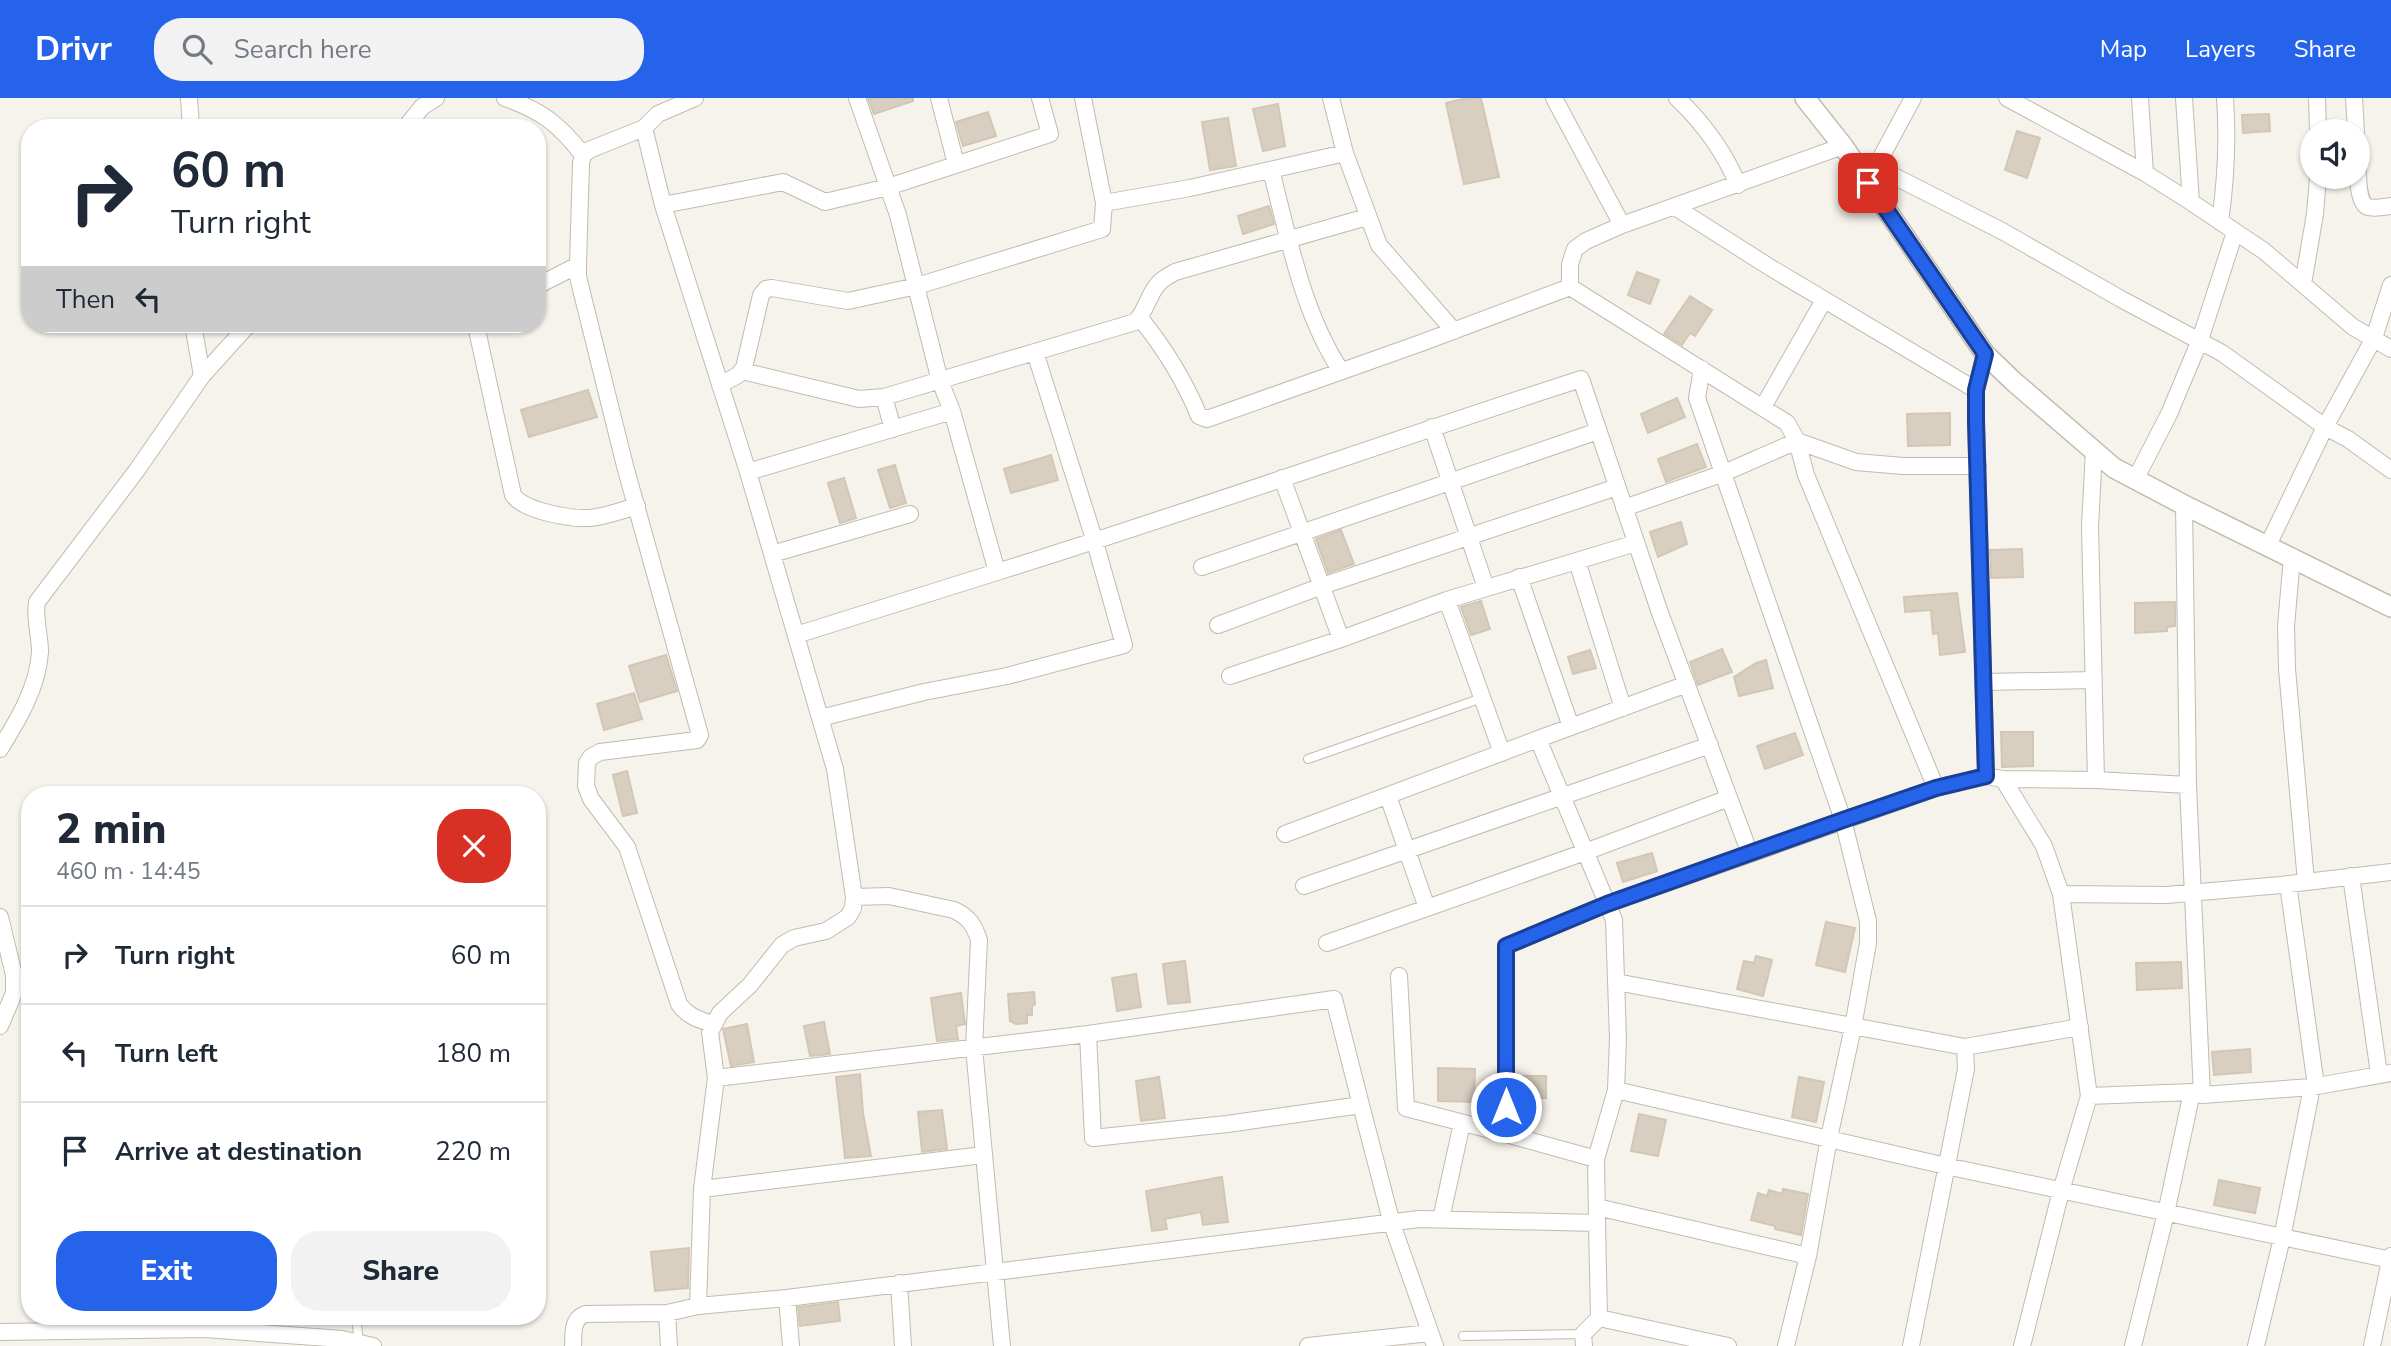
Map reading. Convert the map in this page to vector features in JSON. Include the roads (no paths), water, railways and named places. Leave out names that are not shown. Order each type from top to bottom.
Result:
[{"type":"street","points":[[189,98],[190,119]]},
{"type":"street","points":[[412,119],[422,107],[436,98]]},
{"type":"street","points":[[505,98],[538,112],[564,130],[583,155]]},
{"type":"street","points":[[695,98],[658,114],[645,128],[589,150],[583,155],[578,265],[625,466],[700,734],[697,740],[600,752],[587,763],[586,786],[591,799],[627,847],[679,1004],[684,1012],[692,1017],[712,1024]]},
{"type":"street","points":[[857,98],[888,187],[917,286],[940,381],[952,411],[997,572]]},
{"type":"street","points":[[939,98],[956,164]]},
{"type":"street","points":[[663,205],[783,182],[825,202],[888,187],[1050,135],[1040,98]]},
{"type":"street","points":[[720,385],[742,371],[761,295],[766,289],[848,301],[917,286],[1102,229],[1104,203],[1083,98]]},
{"type":"street","points":[[1331,98],[1345,153],[1379,245],[1454,331]]},
{"type":"street","points":[[1554,98],[1622,225]]},
{"type":"street","points":[[1677,98],[1694,114],[1730,165],[1738,186]]},
{"type":"street","points":[[1805,98],[1843,146],[1872,175],[1985,354],[2012,381],[2114,468],[2391,607]]},
{"type":"street","points":[[1872,175],[1913,98]]},
{"type":"street","points":[[2007,98],[2145,173],[2191,202],[2264,251],[2353,327],[2391,349]]},
{"type":"street","points":[[2040,116],[2042,98]]},
{"type":"street","points":[[2140,98],[2145,173]]},
{"type":"street","points":[[2184,98],[2191,202]]},
{"type":"street","points":[[2220,222],[2226,182],[2225,98]]},
{"type":"street","points":[[2317,98],[2318,119]]},
{"type":"street","points":[[2354,98],[2355,119]]},
{"type":"street","points":[[645,128],[663,205],[748,472],[835,769],[854,897],[853,908],[848,917],[838,925],[782,945],[750,985],[712,1024],[710,1032],[716,1079],[702,1189],[698,1306]]},
{"type":"street","points":[[1570,287],[1570,264],[1576,249],[1586,241],[1622,225],[1738,186],[1843,146]]},
{"type":"street","points":[[1104,203],[1190,188],[1345,153]]},
{"type":"street","points":[[1271,170],[1317,329],[1326,349],[1341,371]]},
{"type":"street","points":[[1872,175],[2002,231],[2121,299],[2200,340],[2391,470]]},
{"type":"street","points":[[2303,284],[2314,225],[2317,189]]},
{"type":"street","points":[[2359,189],[2363,205],[2370,208],[2391,206]]},
{"type":"street","points":[[1675,207],[1976,390]]},
{"type":"street","points":[[742,371],[859,399],[884,397],[1138,320],[1160,281],[1175,272],[1367,217]]},
{"type":"street","points":[[2136,478],[2169,414],[2200,340],[2235,232]]},
{"type":"street","points":[[546,281],[578,265]]},
{"type":"street","points":[[2268,545],[2325,427],[2374,338],[2391,285]]},
{"type":"street","points":[[1138,320],[1174,363],[1202,418],[1207,419],[1570,287]]},
{"type":"street","points":[[1570,287],[1787,423],[1797,441],[1806,475],[1936,788]]},
{"type":"street","points":[[1763,407],[1824,300]]},
{"type":"street","points":[[194,333],[202,376]]},
{"type":"street","points":[[0,749],[23,711],[34,680],[40,652],[37,602],[137,470],[202,376],[241,333]]},
{"type":"street","points":[[478,333],[513,495],[517,501],[525,506],[583,518],[638,506]]},
{"type":"street","points":[[820,718],[923,692],[1007,676],[1124,645],[1035,352]]},
{"type":"street","points":[[1985,354],[1976,390],[1986,776]]},
{"type":"street","points":[[1702,369],[1698,398],[1843,820],[1868,920],[1868,943],[1853,1027],[1829,1138],[1808,1256],[1786,1346]]},
{"type":"street","points":[[796,635],[1094,541],[1581,379],[1636,543],[1750,854]]},
{"type":"street","points":[[884,397],[893,429]]},
{"type":"street","points":[[748,472],[952,411]]},
{"type":"street","points":[[1433,427],[1486,588]]},
{"type":"street","points":[[1202,567],[1598,431]]},
{"type":"street","points":[[1624,508],[1724,473],[1797,441],[1856,462],[1903,466],[1978,466]]},
{"type":"street","points":[[2094,450],[2090,526],[2096,780]]},
{"type":"street","points":[[1282,478],[1340,639]]},
{"type":"street","points":[[1217,625],[1322,586],[1618,487]]},
{"type":"street","points":[[2133,1346],[2197,1093],[2188,785],[2184,505]]},
{"type":"street","points":[[772,554],[910,514]]},
{"type":"street","points":[[1230,676],[1447,600],[1636,543]]},
{"type":"street","points":[[2292,557],[2286,626],[2287,669],[2306,882]]},
{"type":"street","points":[[1577,561],[1623,708]]},
{"type":"street","points":[[1519,577],[1571,727]]},
{"type":"street","points":[[1447,600],[1502,753]]},
{"type":"street","points":[[1984,682],[2094,680]]},
{"type":"street","points":[[1285,834],[1687,684]]},
{"type":"street","points":[[1538,739],[1614,920],[1618,1040],[1616,1090],[1596,1159],[1599,1318],[1584,1340]]},
{"type":"street","points":[[1304,886],[1710,745]]},
{"type":"street","points":[[1506,1134],[1506,946],[1607,904],[1843,820],[1936,788],[1986,776],[2003,779],[2188,785]]},
{"type":"street","points":[[2003,779],[2044,846],[2061,894],[2089,1096],[2061,1191],[2022,1346]]},
{"type":"street","points":[[1388,796],[1427,908]]},
{"type":"street","points":[[1327,943],[1729,798]]},
{"type":"street","points":[[2061,894],[2166,895],[2391,872]]},
{"type":"street","points":[[2089,1096],[2314,1086],[2385,1074],[2351,876]]},
{"type":"street","points":[[2256,1346],[2314,1086],[2288,884]]},
{"type":"street","points":[[854,897],[901,897],[954,910],[974,925],[979,940],[974,1048],[1002,1346]]},
{"type":"street","points":[[0,917],[14,975],[14,993],[0,1026]]},
{"type":"street","points":[[1399,976],[1406,1108],[1596,1159]]},
{"type":"street","points":[[1616,982],[1965,1048],[2080,1027]]},
{"type":"street","points":[[716,1079],[1088,1034],[1334,999],[1392,1224],[1433,1339],[1308,1346]]},
{"type":"street","points":[[1088,1034],[1093,1138],[1227,1124],[1360,1105]]},
{"type":"street","points":[[1911,1346],[1966,1069],[1965,1048]]},
{"type":"street","points":[[1616,1090],[1946,1166],[2391,1259],[2372,1346]]},
{"type":"street","points":[[1441,1219],[1462,1123]]},
{"type":"street","points":[[702,1189],[983,1154]]},
{"type":"street","points":[[573,1346],[574,1323],[577,1317],[584,1314],[667,1314],[698,1306],[787,1298],[1419,1219],[1597,1215],[1808,1256]]},
{"type":"street","points":[[899,1283],[903,1346]]},
{"type":"street","points":[[787,1298],[791,1346]]},
{"type":"street","points":[[667,1314],[669,1346]]},
{"type":"street","points":[[1599,1318],[1728,1346]]},
{"type":"street","points":[[0,1332],[52,1339],[96,1325]]},
{"type":"street","points":[[207,1325],[224,1338],[366,1345]]},
{"type":"lane","points":[[1308,759],[1482,698]]},
{"type":"lane","points":[[359,1325],[366,1345]]},
{"type":"lane","points":[[1463,1336],[1584,1340]]}]
